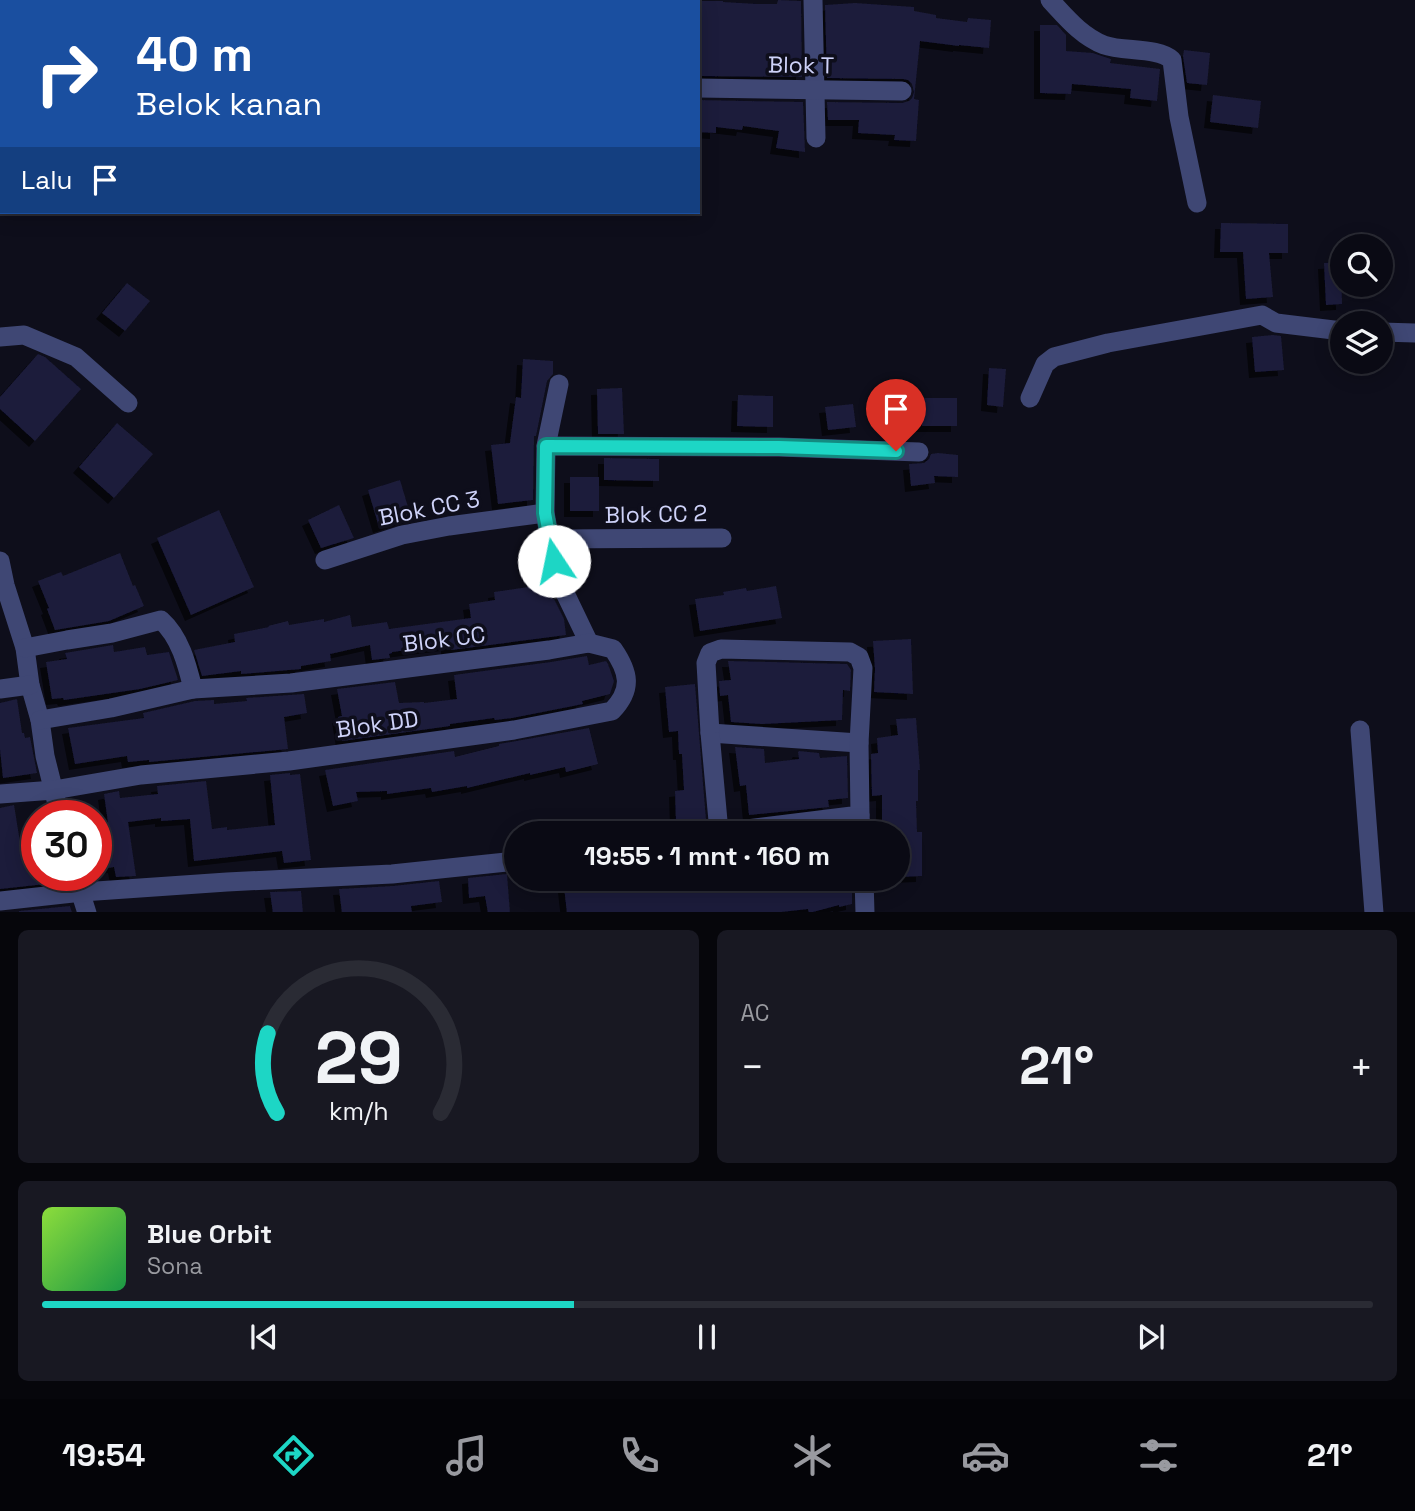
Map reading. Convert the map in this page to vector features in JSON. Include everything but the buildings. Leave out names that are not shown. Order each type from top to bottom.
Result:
[{"type":"street","points":[[813,0],[816,138]]},
{"type":"street","points":[[1050,0],[1081,32],[1094,41],[1108,46],[1163,54],[1172,60],[1179,117],[1197,203]]},
{"type":"street","name":"Blok T","points":[[700,88],[902,91]]},
{"type":"street","points":[[1030,398],[1045,364],[1055,357],[1108,343],[1262,315],[1276,323],[1330,330]]},
{"type":"street","points":[[1393,332],[1415,333]]},
{"type":"street","points":[[0,337],[24,335],[76,357],[128,403]]},
{"type":"street","points":[[559,384],[546,446],[545,513],[554,561],[565,593],[589,643]]},
{"type":"street","points":[[546,446],[779,447],[919,452]]},
{"type":"street","name":"Blok CC 3","points":[[326,560],[402,534],[545,513]]},
{"type":"street","name":"Blok CC 2","points":[[549,539],[722,538]]},
{"type":"street","points":[[0,561],[2,585],[25,648],[30,685],[56,800]]},
{"type":"street","points":[[25,648],[112,633],[160,620],[172,630],[187,665],[193,689]]},
{"type":"street","name":"Blok CC","points":[[40,720],[111,708],[193,689],[291,683],[589,643]]},
{"type":"street","name":"Blok DD","points":[[0,794],[54,790],[141,775],[289,761],[514,730],[612,710],[622,701],[626,683],[625,666],[613,649],[589,643]]},
{"type":"street","points":[[716,821],[706,663],[710,653],[721,649],[850,652],[859,657],[863,668],[859,743],[861,821]]},
{"type":"street","points":[[0,689],[30,685]]},
{"type":"street","points":[[1360,730],[1374,912]]},
{"type":"street","points":[[710,733],[859,743]]},
{"type":"street","points":[[112,883],[227,882],[391,874],[504,862]]},
{"type":"street","points":[[0,901],[43,891]]},
{"type":"street","points":[[81,891],[88,912]]},
{"type":"street","points":[[865,891],[866,912]]},
{"type":"route","points":[[554,561],[545,513],[546,446],[779,447],[896,451]]}]
